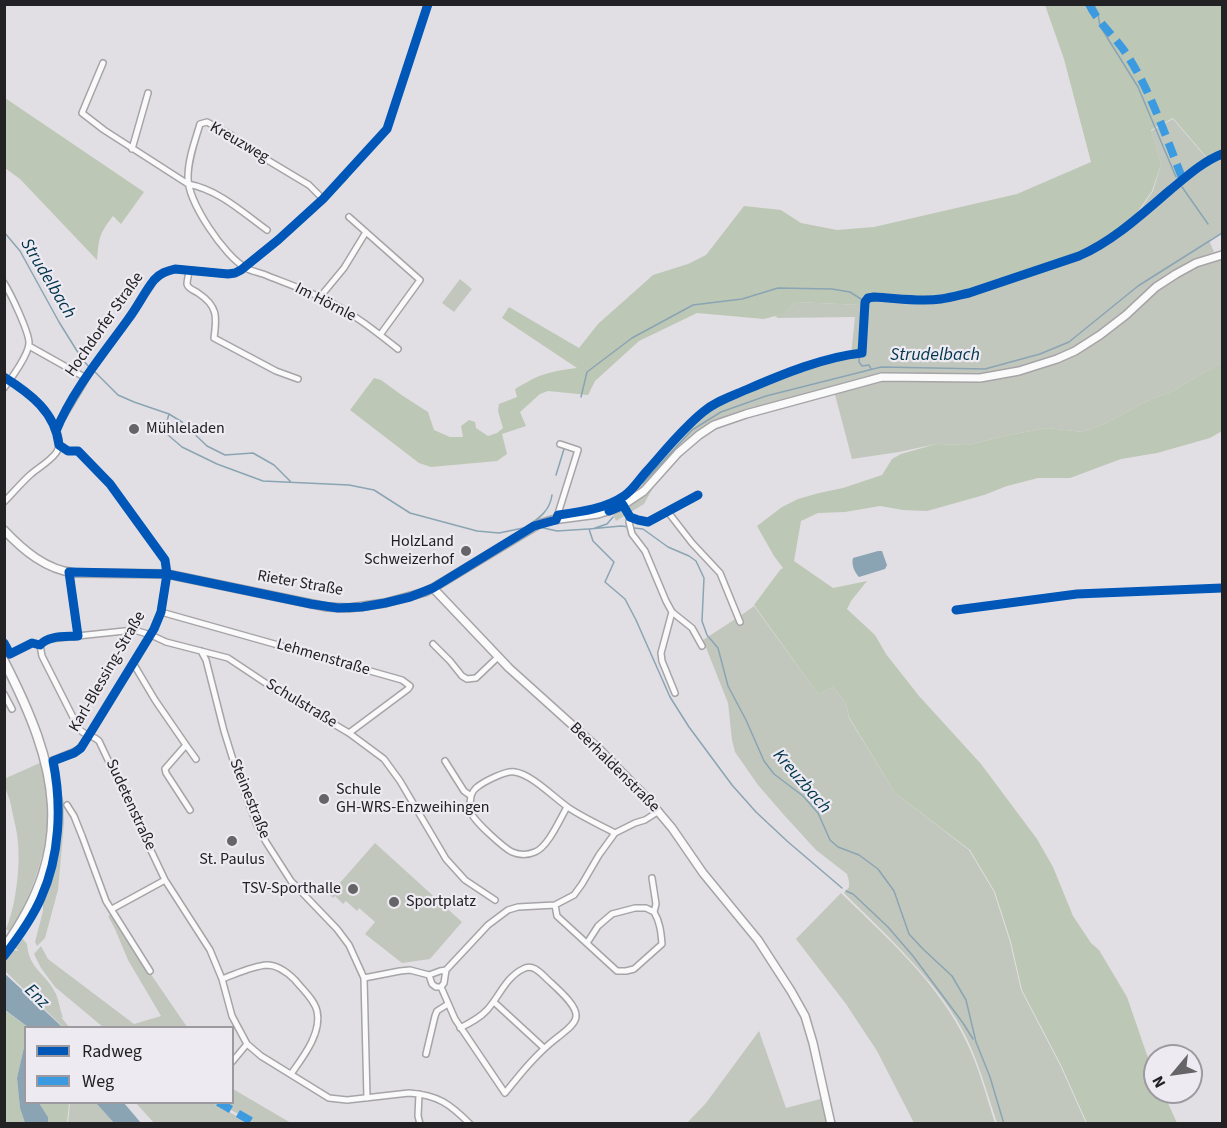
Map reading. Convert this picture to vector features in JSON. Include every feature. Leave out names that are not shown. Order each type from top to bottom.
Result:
[{"type":"main road","points":[[4,662],[39,737],[50,784],[52,807],[49,853],[44,872],[36,895],[24,918],[6,941]]},
{"type":"street","points":[[103,63],[82,113],[104,130],[188,184],[200,186],[220,195],[267,230]]},
{"type":"street","points":[[132,148],[148,93]]},
{"type":"street","name":"Kreuzweg","points":[[244,267],[215,236],[199,212],[188,184],[189,164],[200,124],[207,122],[231,135],[309,185],[323,199]]},
{"type":"street","name":"Hochdorfer Straße","points":[[56,431],[86,378],[155,279],[166,271],[175,269],[235,273],[278,240],[344,177]]},
{"type":"street","points":[[349,218],[420,280],[380,335]]},
{"type":"street","points":[[320,297],[344,268],[366,232]]},
{"type":"street","name":"Rieter Straße","points":[[4,530],[16,543],[34,556],[53,568],[69,572],[167,574],[338,608],[385,603],[433,588],[542,523],[598,514],[623,505],[644,491],[668,463],[693,440],[707,429],[722,422],[763,408],[882,377],[980,378],[1042,365],[1091,341],[1118,322],[1156,287],[1184,269],[1196,262],[1222,255]]},
{"type":"street","name":"Im Hörnle","points":[[244,267],[339,306],[398,349]]},
{"type":"street","points":[[189,270],[187,285],[206,298],[216,315],[214,338],[298,379]]},
{"type":"street","points":[[4,282],[27,334],[29,346],[23,360],[7,379],[4,388]]},
{"type":"street","points":[[29,346],[86,378]]},
{"type":"street","points":[[4,502],[25,479],[53,456],[59,445],[56,431],[47,412],[7,379]]},
{"type":"street","points":[[556,520],[579,450],[564,445]]},
{"type":"street","points":[[629,519],[648,522],[698,495]]},
{"type":"street","points":[[623,505],[632,534],[645,551],[666,602],[672,612],[696,633],[702,646]]},
{"type":"street","points":[[668,512],[692,543],[720,573],[740,622]]},
{"type":"street","points":[[69,572],[78,636]]},
{"type":"street","name":"Karl-Blessing-Straße","points":[[46,763],[78,750],[89,736],[151,635],[160,612],[167,574]]},
{"type":"street","name":"Beerhaldenstraße","points":[[433,588],[498,657],[537,695],[600,750],[658,811],[700,868],[752,932],[805,1016],[831,1124]]},
{"type":"street","name":"Lehmenstraße","points":[[160,612],[402,680],[410,686],[349,733]]},
{"type":"street","points":[[672,612],[661,653],[675,693]]},
{"type":"street","name":"Schulstraße","points":[[40,645],[49,639],[134,630],[161,640],[228,658],[292,700],[349,733],[384,759],[392,768],[447,859],[465,880],[495,900]]},
{"type":"street","name":"Sudetenstraße","points":[[40,645],[42,656],[79,729],[83,734],[95,737],[99,741],[165,879],[210,950],[222,979],[232,1016],[247,1044],[261,1056],[329,1098],[346,1100],[409,1093],[419,1094],[443,1101],[470,1124]]},
{"type":"street","points":[[433,645],[467,679],[476,678],[498,657]]},
{"type":"street","name":"Steinestraße","points":[[201,651],[206,660],[234,763],[261,833],[291,880],[349,945],[364,978],[367,1098]]},
{"type":"street","points":[[133,663],[155,700],[196,759]]},
{"type":"street","points":[[4,694],[12,709]]},
{"type":"street","points":[[186,745],[165,769],[190,810]]},
{"type":"street","points":[[445,761],[464,791],[471,796]]},
{"type":"street","points":[[567,807],[547,841],[538,851],[526,855],[515,854],[508,850],[477,822],[470,810],[471,796],[478,786],[511,771],[534,782],[567,807],[615,833]]},
{"type":"street","points":[[67,805],[74,816],[106,901],[150,971]]},
{"type":"street","points":[[441,987],[446,970],[488,925],[508,910],[555,904],[574,895],[615,833],[645,820],[658,811]]},
{"type":"street","points":[[555,904],[557,916],[617,971],[634,969],[662,944],[661,930],[654,912],[656,904],[652,878]]},
{"type":"street","points":[[112,909],[165,879]]},
{"type":"street","points":[[587,943],[598,926],[612,914],[635,908],[646,908],[654,912]]},
{"type":"street","points":[[222,979],[269,965],[283,969],[290,975],[313,1003],[316,1010],[316,1029],[306,1053],[291,1074]]},
{"type":"street","points":[[441,987],[460,1028],[505,1093],[525,1068],[565,1031],[576,1017],[566,997],[542,974],[528,967],[509,981],[481,1017],[460,1028]]},
{"type":"street","points":[[364,978],[410,970],[429,975],[446,970]]},
{"type":"street","points":[[429,975],[432,984],[441,987]]},
{"type":"street","points":[[494,1002],[544,1048]]},
{"type":"street","points":[[426,1054],[437,1011],[448,1004]]},
{"type":"street","points":[[234,1060],[247,1044]]},
{"type":"street","points":[[419,1094],[420,1124]]},
{"type":"shaded area","points":[[1173,119],[1209,161],[1222,155],[1222,232],[1209,240],[1214,252],[1190,261],[1164,276],[1123,314],[1098,333],[1066,353],[1019,369],[980,375],[889,374],[713,423],[660,475],[644,504],[616,521],[609,506],[585,513],[560,516],[561,512],[594,508],[624,496],[688,427],[719,402],[782,376],[851,355],[855,317],[778,318],[775,316],[785,312],[796,302],[862,305],[860,332],[853,354],[862,353],[866,302],[869,298],[924,300],[954,297],[1079,256],[1104,244],[1130,225],[1153,191],[1161,164],[1151,131]]},
{"type":"shaded area","points":[[1222,254],[1222,363],[1173,391],[1082,432],[1048,428],[967,445],[936,444],[852,459],[834,391],[882,379],[981,380],[1076,353],[1167,279]]},
{"type":"shaded area","points":[[460,279],[472,289],[454,312],[442,303]]},
{"type":"shaded area","points":[[754,606],[818,694],[833,687],[846,703],[849,718],[895,793],[969,850],[994,892],[1010,942],[1021,990],[1060,1065],[1086,1123],[997,1123],[968,1041],[944,1000],[912,962],[844,893],[849,887],[847,874],[816,850],[758,785],[735,752],[728,703],[703,640]]},
{"type":"shaded area","points":[[42,762],[48,799],[43,851],[27,899],[9,931],[6,929],[16,893],[19,852],[4,779]]},
{"type":"shaded area","points":[[58,792],[61,792],[64,803],[64,823],[58,890],[45,938],[37,946],[35,942],[43,911],[43,897],[52,871],[58,838]]},
{"type":"shaded area","name":"Sportplatz","points":[[375,843],[462,922],[430,959],[402,963],[365,934],[375,922],[359,908],[357,911],[346,901],[343,904],[327,892],[335,883],[338,885]]},
{"type":"shaded area","points":[[841,893],[910,961],[941,999],[971,1051],[995,1123],[914,1123],[877,1051],[846,1004],[796,939]]},
{"type":"shaded area","points":[[112,914],[186,1026],[102,1026],[55,987],[41,968],[34,954],[41,946],[48,959],[134,1024],[161,1016],[128,960],[108,916]]},
{"type":"shaded area","points":[[23,939],[27,944],[31,960],[56,994],[63,1018],[61,1017],[68,1026],[62,1026],[5,971],[5,958],[11,949],[18,951],[12,948]]},
{"type":"shaded area","points":[[759,1031],[786,1108],[824,1098],[829,1124],[686,1124],[706,1103]]},
{"type":"shaded area","points":[[234,1090],[291,1123],[254,1123],[221,1104],[234,1104]]},
{"type":"shaded area","points":[[70,1104],[97,1104],[114,1123],[68,1123]]},
{"type":"shaded area","points":[[137,1104],[215,1104],[249,1123],[154,1123]]},
{"type":"green space","points":[[1045,5],[1222,5],[1222,154],[1209,160],[1173,118],[1151,130],[1161,164],[1152,191],[1130,223],[1104,243],[1079,256],[954,296],[934,299],[870,296],[865,302],[861,352],[855,353],[860,332],[862,305],[796,302],[783,314],[764,319],[697,313],[639,341],[595,381],[588,395],[548,391],[540,394],[520,412],[526,426],[502,434],[507,454],[497,461],[431,467],[419,463],[350,410],[374,378],[381,380],[428,412],[434,430],[450,437],[463,437],[461,426],[469,420],[475,422],[476,428],[488,436],[497,433],[503,428],[498,411],[499,404],[517,397],[515,389],[541,375],[577,368],[502,318],[509,307],[579,348],[598,324],[653,275],[688,264],[706,255],[744,206],[781,210],[801,223],[837,230],[874,227],[1017,194],[1091,162],[1064,59]]},
{"type":"green space","points":[[5,98],[144,192],[121,224],[113,216],[108,222],[100,236],[97,260],[20,179],[5,168]]},
{"type":"green space","points":[[1222,363],[1222,431],[1210,438],[1157,453],[1121,459],[1070,478],[1038,478],[927,511],[880,506],[845,512],[818,513],[801,521],[794,561],[833,588],[867,581],[847,609],[875,635],[886,654],[919,696],[981,764],[1037,839],[1053,867],[1073,916],[1091,943],[1099,950],[1127,997],[1143,1044],[1143,1104],[1168,1104],[1177,1123],[1087,1123],[1061,1065],[1022,990],[1011,942],[995,892],[970,850],[895,793],[849,717],[846,703],[833,687],[818,694],[754,605],[783,568],[757,526],[782,507],[798,499],[882,475],[892,459],[901,454],[936,444],[967,445],[1048,428],[1082,432],[1173,391]]},
{"type":"green space","points":[[4,1010],[27,1026],[24,1026],[24,1047],[17,1078],[20,1108],[25,1123],[5,1123]]},
{"type":"green space","points":[[40,1104],[69,1104],[67,1123],[48,1123],[48,1117]]},
{"type":"water","points":[[882,551],[887,565],[885,569],[859,577],[854,569],[853,558]]},
{"type":"water","points":[[4,973],[61,1026],[27,1026],[5,1010]]},
{"type":"water","points":[[24,1047],[24,1104],[40,1104],[48,1117],[48,1123],[25,1123],[20,1108],[17,1078]]},
{"type":"water","points":[[97,1104],[125,1104],[141,1123],[114,1123]]},
{"type":"waterway","points":[[1094,4],[1100,26],[1138,87],[1176,177]]},
{"type":"waterway","points":[[1182,187],[1208,224]]},
{"type":"waterway","name":"Strudelbach","points":[[4,232],[20,251],[59,322],[90,368]]},
{"type":"waterway","name":"Strudelbach","points":[[643,483],[692,430],[721,412],[766,396],[881,367],[985,369],[1040,354],[1069,342],[1138,286],[1222,233]]},
{"type":"waterway","points":[[581,397],[587,372],[632,338],[693,305],[742,299],[778,288],[832,289],[850,292],[864,301],[859,362],[862,366],[869,365],[871,369]]},
{"type":"waterway","name":"Strudelbach","points":[[94,371],[118,395],[169,414],[182,422],[207,446],[225,455],[253,453],[274,465],[291,482]]},
{"type":"waterway","name":"Strudelbach","points":[[169,414],[165,428],[168,435],[182,447],[217,464],[263,481],[349,485],[374,490],[410,513],[477,531],[499,533],[528,527]]},
{"type":"waterway","points":[[556,475],[564,449]]},
{"type":"waterway","points":[[527,526],[544,513],[552,495]]},
{"type":"waterway","name":"Kreuzbach","points":[[595,528],[607,524],[613,517]]},
{"type":"waterway","name":"Strudelbach","points":[[539,527],[557,531],[588,529]]},
{"type":"waterway","points":[[629,527],[589,529],[593,541],[614,562],[605,582],[625,599],[670,697],[732,785],[756,812],[842,888]]},
{"type":"waterway","name":"Kreuzbach","points":[[634,528],[643,529],[668,547],[696,561],[704,578],[702,621],[707,635],[718,648],[728,686],[764,761],[774,774],[803,796],[818,813],[830,840],[838,847],[859,855],[878,869],[894,891],[909,934],[952,976],[966,1000],[976,1042],[990,1077],[1004,1124]]},
{"type":"waterway","points":[[846,891],[853,894],[888,927],[913,956],[973,1039]]},
{"type":"marked path","points":[[1089,4],[1133,64],[1156,112],[1183,180]]},
{"type":"marked path","points":[[221,1104],[256,1124]]},
{"type":"cycle path","points":[[56,431],[80,387],[156,278],[175,269],[228,274],[241,270],[323,199],[387,129],[428,4]]},
{"type":"cycle path","points":[[4,643],[10,654],[32,643],[40,645],[53,638],[78,636],[69,572],[167,574],[338,608],[385,603],[433,588],[534,526],[556,520],[558,515],[601,507],[624,496],[687,426],[708,408],[804,367],[833,358],[862,353],[865,302],[868,298],[924,300],[948,298],[1079,256],[1115,235],[1194,170],[1222,154]]},
{"type":"cycle path","points":[[4,377],[32,397],[47,413],[57,433],[59,445],[68,451],[78,451],[110,484],[165,560],[167,574],[161,612],[154,629],[81,748],[53,761],[58,795],[58,830],[52,865],[41,898],[4,956]]},
{"type":"cycle path","points":[[609,511],[623,505],[630,517],[648,522],[698,495]]},
{"type":"cycle path","points":[[956,610],[1077,594],[1222,588]]},
{"type":"place","name":"Mühleladen","points":[[134,429]]},
{"type":"place","name":"HolzLand Schweizerhof","points":[[466,551]]},
{"type":"place","name":"Schule GH-WRS-Enzweihingen","points":[[324,799]]},
{"type":"place","name":"St. Paulus","points":[[232,841]]},
{"type":"place","name":"TSV-Sporthalle","points":[[353,889]]},
{"type":"place","name":"Sportplatz","points":[[394,902]]},
{"type":"water label","name":"Enz","points":[[36,997]]}]
